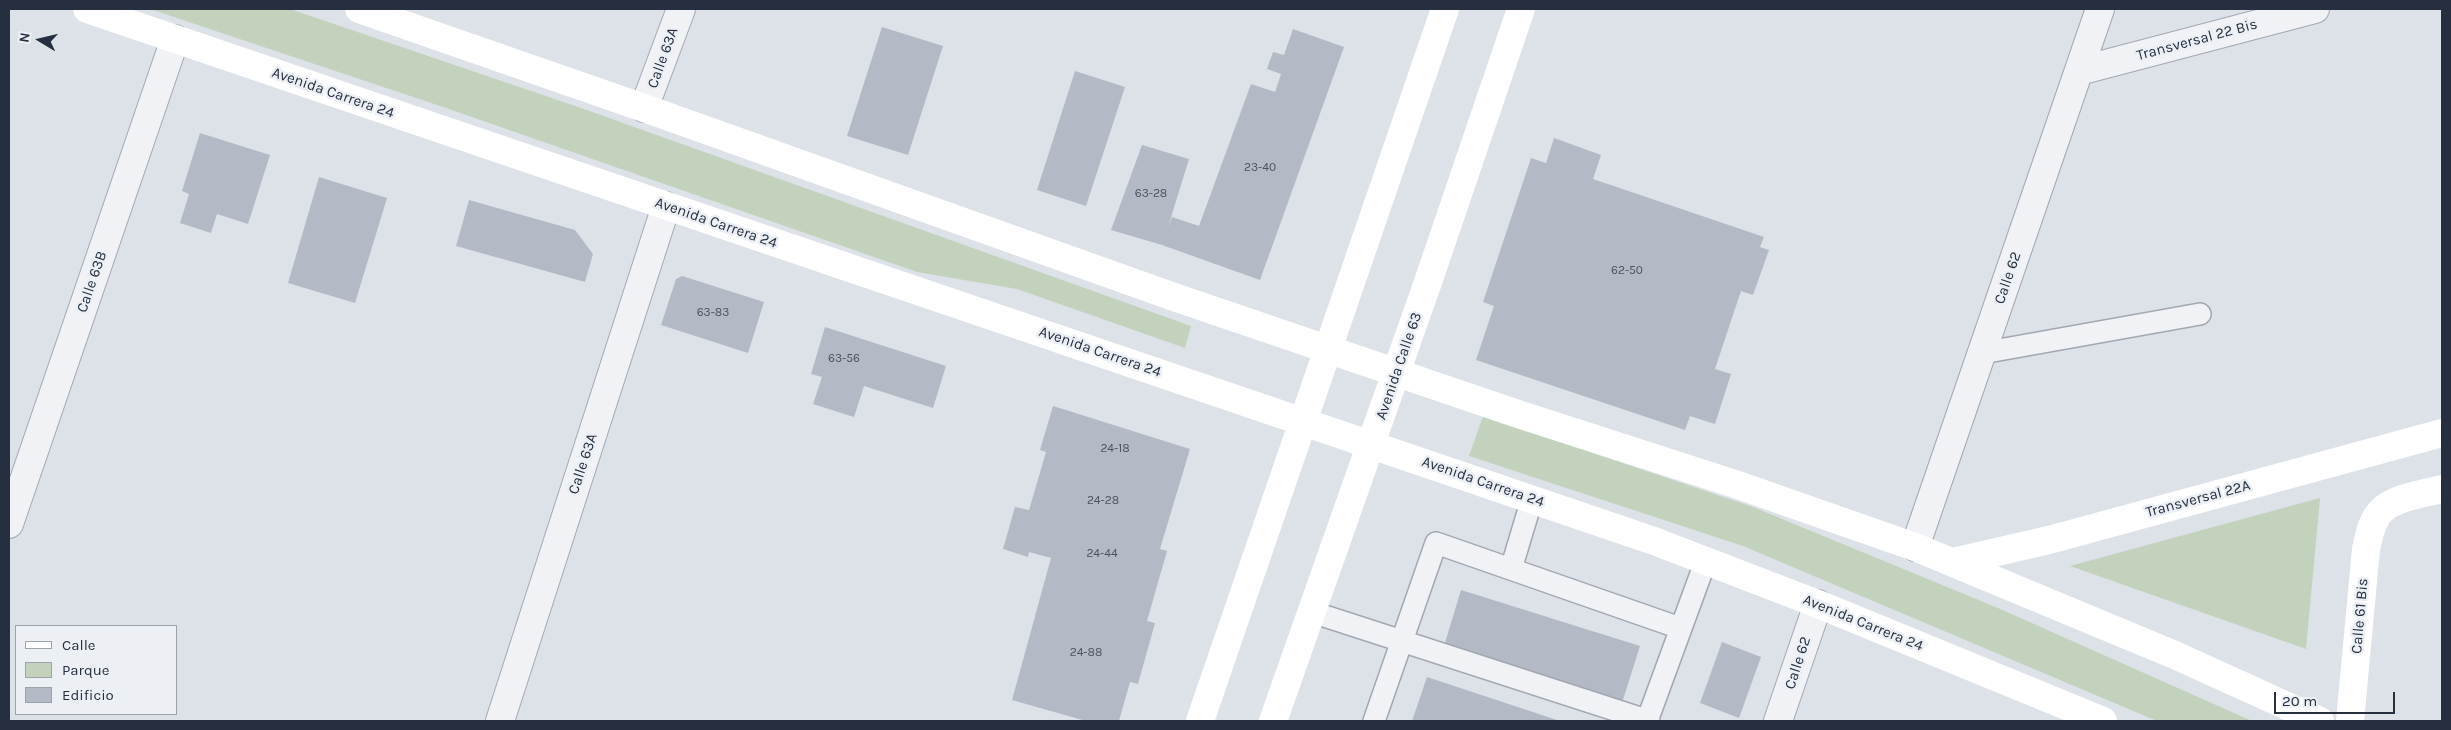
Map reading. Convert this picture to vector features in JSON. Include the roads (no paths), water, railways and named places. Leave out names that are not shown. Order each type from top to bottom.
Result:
[{"type":"main road","name":"Avenida Carrera 24","points":[[87,9],[1371,444],[1706,560],[2103,721]]},
{"type":"main road","points":[[358,9],[644,108],[1174,297],[1396,373],[1735,484],[1915,547],[2177,656],[2320,721]]},
{"type":"main road","points":[[1200,721],[1445,9]]},
{"type":"main road","name":"Avenida Calle 63","points":[[1277,720],[1312,612],[1521,9]]},
{"type":"main road","name":"Transversal 22A","points":[[1953,562],[2049,540],[2442,433]]},
{"type":"main road","name":"Calle 61 Bis","points":[[2350,721],[2366,549],[2372,528],[2380,512],[2392,504],[2442,489]]},
{"type":"street","name":"Calle 63A","points":[[644,108],[681,9]]},
{"type":"street","name":"Calle 62","points":[[1915,547],[2100,9]]},
{"type":"street","name":"Transversal 22 Bis","points":[[2080,71],[2315,9]]},
{"type":"street","name":"Calle 63B","points":[[9,524],[17,471],[175,39]]},
{"type":"street","name":"Calle 63A","points":[[500,721],[666,206]]},
{"type":"street","name":"Calle 62","points":[[1778,721],[1818,604]]},
{"type":"lane","points":[[1982,353],[2200,314]]},
{"type":"lane","points":[[1511,569],[1532,499]]},
{"type":"lane","points":[[1374,721],[1436,542],[1680,628]]},
{"type":"lane","points":[[1312,612],[1648,721],[1706,560]]}]
